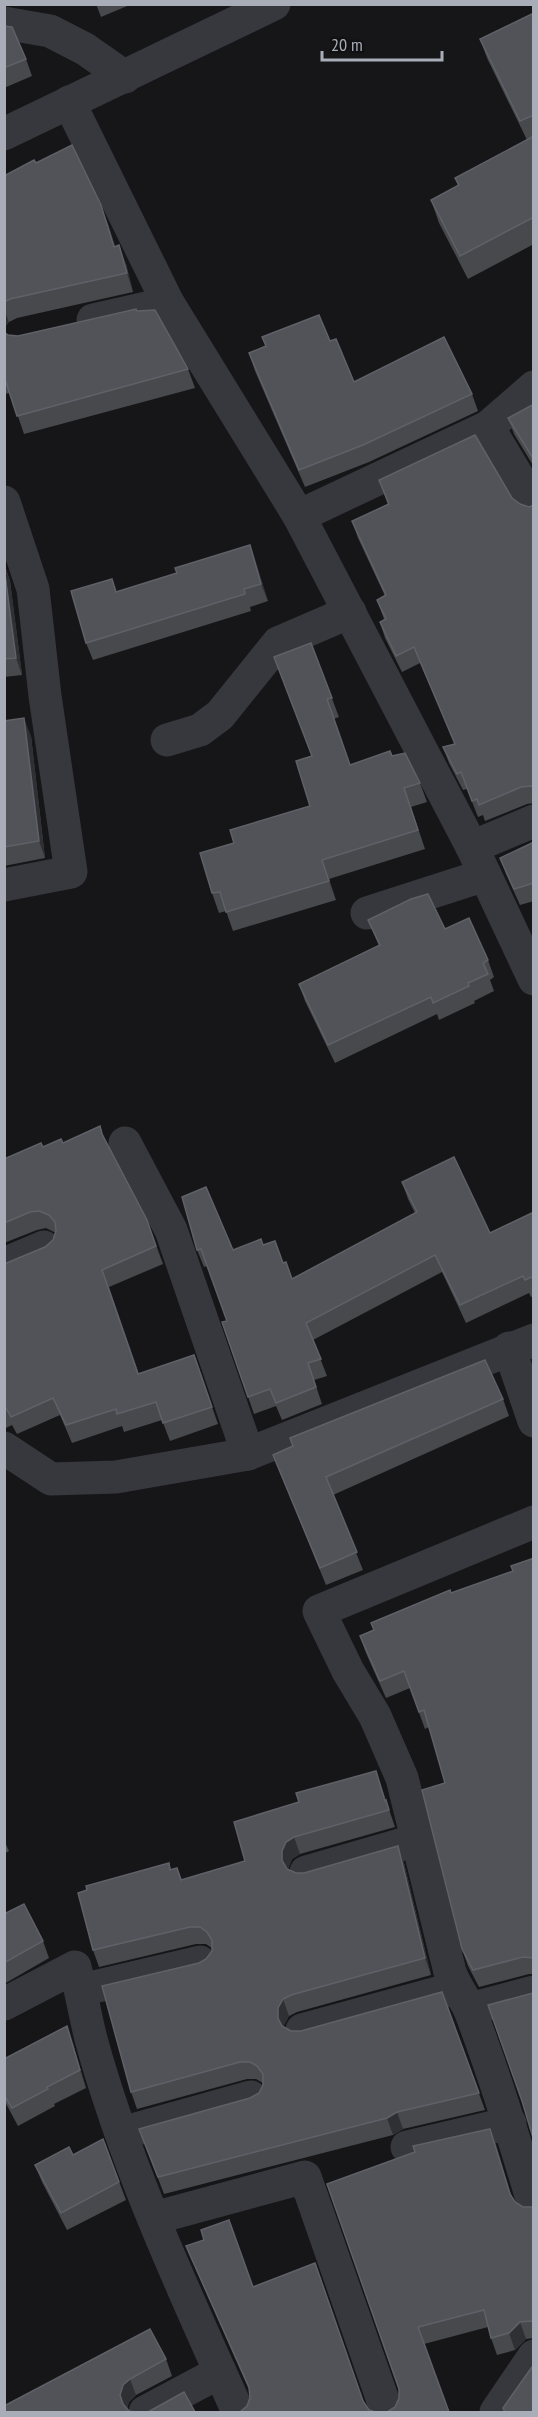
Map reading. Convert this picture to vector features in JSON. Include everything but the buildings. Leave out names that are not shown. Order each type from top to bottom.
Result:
[{"type":"street","points":[[4,134],[274,4]]},
{"type":"street","points":[[4,23],[50,31],[85,49],[125,77]]},
{"type":"street","points":[[69,102],[168,303],[299,516],[350,612],[479,861],[534,979]]},
{"type":"street","points":[[66,326],[168,303]]},
{"type":"street","points":[[299,516],[488,427],[534,387]]},
{"type":"street","points":[[488,427],[534,504]]},
{"type":"street","points":[[4,502],[33,589],[45,696],[71,872],[4,885]]},
{"type":"street","points":[[167,740],[200,730],[220,716],[278,643],[350,612]]},
{"type":"street","points":[[368,913],[479,861],[534,821]]},
{"type":"street","points":[[125,1143],[171,1230],[248,1454]]},
{"type":"street","points":[[4,1264],[44,1247]]},
{"type":"street","points":[[4,1448],[51,1479],[116,1477],[248,1454],[521,1344],[534,1421]]},
{"type":"street","points":[[534,1522],[319,1611],[348,1671],[375,1716],[402,1778],[450,1972],[463,1999],[510,2123],[534,2206]]},
{"type":"street","points":[[306,1872],[417,1840]]},
{"type":"street","points":[[81,1990],[200,1962]]},
{"type":"street","points":[[4,2004],[75,1967],[91,2038],[122,2133],[154,2218],[238,2412]]},
{"type":"street","points":[[302,2030],[463,1999],[534,1992]]},
{"type":"street","points":[[122,2133],[250,2097]]},
{"type":"street","points":[[407,2147],[510,2123]]},
{"type":"street","points":[[154,2218],[305,2177],[387,2412]]},
{"type":"street","points":[[496,2412],[534,2356]]},
{"type":"street","points":[[145,2412],[220,2372]]}]
